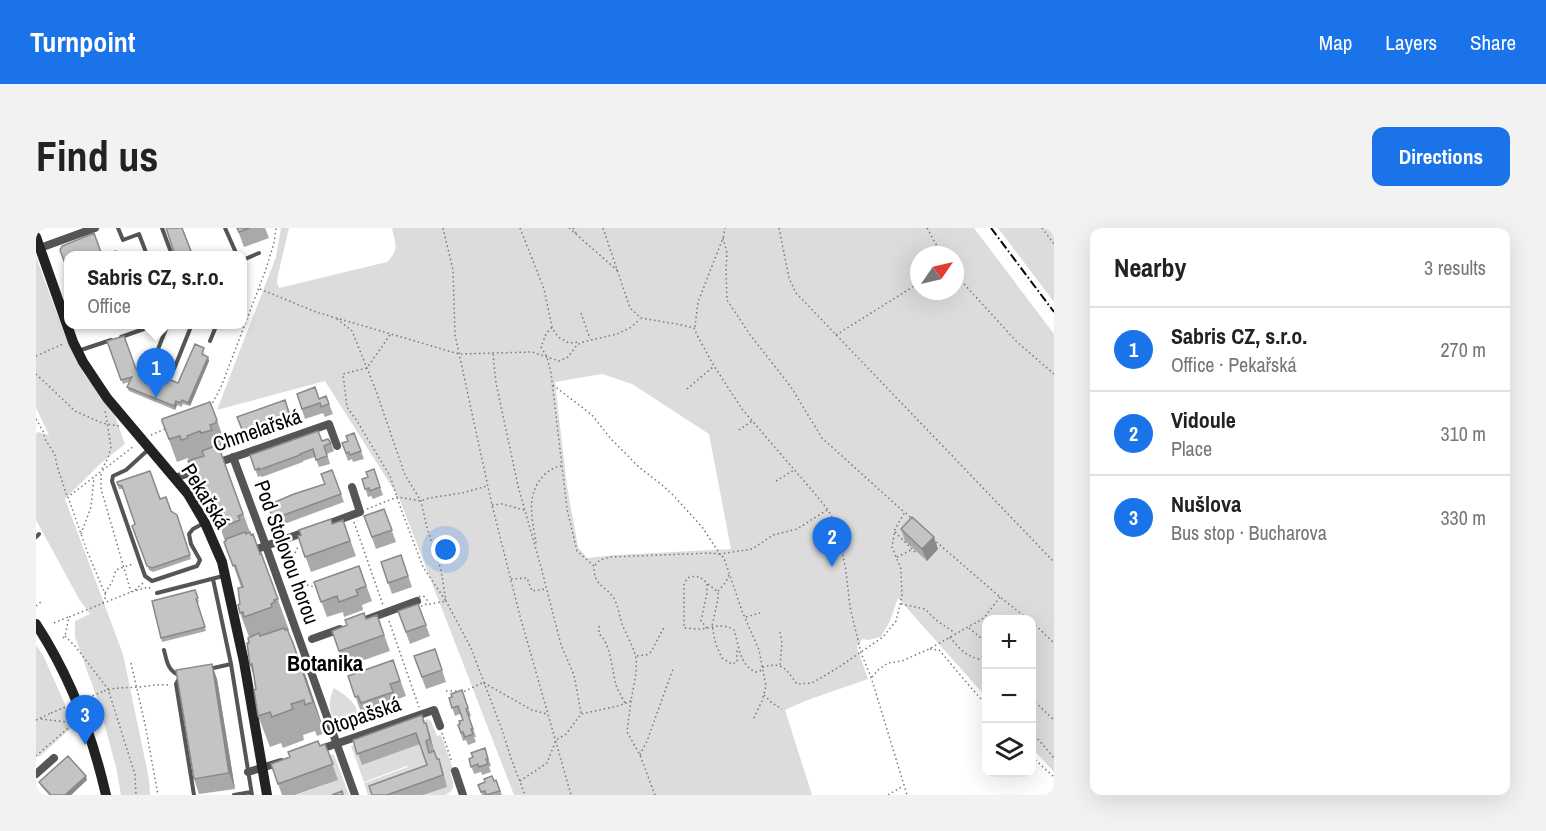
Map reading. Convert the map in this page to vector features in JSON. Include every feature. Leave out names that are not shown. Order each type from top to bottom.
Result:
[{"type":"street","name":"Pekařská","points":[[64,316],[38,242],[95,228]]},
{"type":"street","name":"Pekařská","points":[[69,329],[75,347],[107,398],[188,494],[225,561],[225,576],[244,662],[267,795]]},
{"type":"street","name":"Chmelařská","points":[[213,464],[329,424],[337,446]]},
{"type":"street","name":"Pod Stolovou horou","points":[[233,457],[355,795]]},
{"type":"street","name":"Chmelařská","points":[[175,478],[204,468]]},
{"type":"street","points":[[238,556],[360,512],[352,487]]},
{"type":"street","points":[[364,621],[417,601]]},
{"type":"street","points":[[36,624],[80,709],[93,743],[106,795]]},
{"type":"street","points":[[312,639],[353,625]]},
{"type":"street","points":[[289,647],[302,643]]},
{"type":"street","name":"Otopašská","points":[[308,753],[434,710],[440,726]]},
{"type":"street","points":[[36,774],[54,758]]},
{"type":"street","points":[[248,772],[288,760]]},
{"type":"street","points":[[455,771],[461,794]]},
{"type":"lane","points":[[118,228],[123,240],[139,234],[145,251]]},
{"type":"lane","points":[[162,228],[171,251]]},
{"type":"lane","points":[[225,228],[235,251]]},
{"type":"lane","points":[[247,258],[259,253]]},
{"type":"lane","points":[[75,347],[140,329]]},
{"type":"lane","points":[[152,364],[166,329]]},
{"type":"lane","points":[[174,369],[190,329]]},
{"type":"lane","points":[[210,341],[215,329]]},
{"type":"lane","points":[[150,449],[126,470],[112,476],[145,576],[152,581],[197,566],[200,560],[191,544],[189,534],[193,529],[205,523]]},
{"type":"lane","points":[[157,593],[225,576]]},
{"type":"lane","points":[[213,579],[231,664],[252,793],[234,795]]},
{"type":"lane","points":[[164,650],[173,674],[180,676],[190,674]]},
{"type":"lane","points":[[200,672],[231,664]]},
{"type":"lane","points":[[180,676],[176,684],[194,795]]},
{"type":"path","points":[[247,317],[274,243],[276,228]]},
{"type":"path","points":[[443,228],[453,270],[455,335],[492,505],[520,616],[571,795]]},
{"type":"path","points":[[520,228],[544,289],[552,327],[560,338],[569,343],[583,342]]},
{"type":"path","points":[[569,228],[618,272]]},
{"type":"path","points":[[573,228],[578,236]]},
{"type":"path","points":[[603,228],[630,308],[641,318],[694,328]]},
{"type":"path","points":[[725,228],[698,302],[694,328],[714,366],[742,409],[828,510],[837,526],[850,607],[861,652],[871,677],[907,795]]},
{"type":"path","points":[[779,228],[789,278],[796,293],[1054,562]]},
{"type":"path","points":[[927,228],[937,246]]},
{"type":"path","points":[[1042,228],[1054,244]]},
{"type":"path","points":[[723,238],[727,253],[727,300],[751,336],[790,387],[822,438],[913,519]]},
{"type":"path","points":[[964,285],[1016,341],[1054,374]]},
{"type":"path","points":[[258,288],[337,319],[459,354],[532,352],[559,361],[568,357],[577,345],[617,334],[630,328],[641,318]]},
{"type":"path","points":[[836,335],[910,290]]},
{"type":"path","points":[[581,313],[590,340]]},
{"type":"path","points":[[337,319],[352,331],[375,388],[405,475],[421,501],[441,570],[446,601]]},
{"type":"path","points":[[552,327],[546,334],[541,348],[547,357],[553,385],[567,508],[577,551],[594,566]]},
{"type":"path","points":[[205,408],[212,404],[221,387],[243,329]]},
{"type":"path","points":[[391,334],[366,368],[343,374],[347,407],[390,476],[423,567],[446,601],[471,648],[525,795]]},
{"type":"path","points":[[36,356],[61,345],[75,347]]},
{"type":"path","points":[[493,353],[496,382],[525,510],[561,645],[574,675],[581,714]]},
{"type":"path","points":[[687,390],[714,366]]},
{"type":"path","points":[[36,374],[75,411],[102,423],[132,428]]},
{"type":"path","points":[[553,385],[592,415],[611,439],[640,468],[674,496],[702,527],[724,558],[759,650],[766,686],[753,720]]},
{"type":"path","points":[[36,419],[44,431],[45,439],[56,455],[57,466],[81,535],[105,594]]},
{"type":"path","points":[[739,430],[753,421]]},
{"type":"path","points":[[68,497],[141,440],[168,427]]},
{"type":"path","points":[[536,549],[532,495],[544,475],[554,467],[562,465]]},
{"type":"path","points":[[776,481],[795,470]]},
{"type":"path","points":[[81,535],[91,507],[94,477]]},
{"type":"path","points":[[360,512],[397,497],[421,501],[488,486]]},
{"type":"path","points":[[492,505],[502,504],[525,510]]},
{"type":"path","points":[[655,795],[640,755],[627,732],[636,656],[615,601],[601,587],[594,574],[594,566],[600,560],[610,557],[720,554],[752,549],[773,535],[797,529],[828,510]]},
{"type":"path","points":[[718,592],[702,578],[695,575],[687,578],[684,585],[684,628],[727,626],[734,630],[738,647],[749,669],[756,672],[762,667],[774,664],[785,668],[797,684],[812,683],[883,638],[896,621],[902,596],[901,569],[892,547],[895,531],[905,512]]},
{"type":"path","points":[[895,531],[916,553]]},
{"type":"path","points":[[927,533],[1023,615]]},
{"type":"path","points":[[296,553],[299,545]]},
{"type":"path","points":[[896,557],[912,550]]},
{"type":"path","points":[[103,603],[116,570],[140,561]]},
{"type":"path","points":[[729,573],[726,582],[718,592],[712,626],[716,645],[723,658],[732,664],[737,662],[738,647]]},
{"type":"path","points":[[135,590],[148,578]]},
{"type":"path","points":[[510,579],[526,578],[532,591],[547,589]]},
{"type":"path","points":[[707,583],[701,621],[707,627]]},
{"type":"path","points":[[307,585],[314,587]]},
{"type":"path","points":[[54,623],[135,590],[148,587],[157,593]]},
{"type":"path","points":[[871,677],[888,663],[902,661],[929,650],[984,618],[1000,597]]},
{"type":"path","points":[[426,604],[446,601]]},
{"type":"path","points":[[36,606],[41,602]]},
{"type":"path","points":[[900,604],[925,609],[956,634]]},
{"type":"path","points":[[745,617],[760,613]]},
{"type":"path","points":[[69,617],[64,637],[75,646],[108,689],[135,775],[136,795]]},
{"type":"path","points":[[599,626],[599,634],[604,638],[617,686],[625,704]]},
{"type":"path","points":[[1036,626],[1054,643]]},
{"type":"path","points":[[968,627],[982,638]]},
{"type":"path","points":[[636,656],[651,652],[663,629],[667,628]]},
{"type":"path","points":[[780,632],[782,643],[780,666]]},
{"type":"path","points":[[950,637],[970,657],[979,659],[982,657]]},
{"type":"path","points":[[929,650],[939,650],[982,700]]},
{"type":"path","points":[[131,663],[158,795]]},
{"type":"path","points":[[640,755],[673,669]]},
{"type":"path","points":[[483,682],[532,710],[548,714]]},
{"type":"path","points":[[446,691],[465,691],[483,682]]},
{"type":"path","points":[[41,719],[108,689],[176,684]]},
{"type":"path","points":[[764,694],[782,709]]},
{"type":"path","points":[[520,781],[547,763],[556,740],[566,734],[581,714],[631,701]]},
{"type":"path","points":[[1036,703],[1054,720]]},
{"type":"path","points":[[36,720],[68,722],[75,720],[36,756]]},
{"type":"path","points":[[440,726],[455,771]]},
{"type":"path","points":[[1036,737],[1054,758]]},
{"type":"path","points":[[1036,761],[1054,777]]},
{"type":"path","points":[[888,795],[903,786]]},
{"type":"shaded area","points":[[281,228],[289,228],[278,275],[279,288],[387,262],[395,250],[392,228],[974,228],[1054,334],[1054,772],[1036,752],[1036,615],[982,615],[982,692],[898,598],[890,621],[881,637],[862,639],[857,648],[868,679],[785,710],[812,795],[514,795],[399,498],[325,381],[217,410],[276,257]],"holes":[[[602,374],[632,384],[709,434],[731,549],[587,558],[578,547],[567,486],[555,382]]]},
{"type":"shaded area","points":[[998,228],[1054,228],[1054,302]]},
{"type":"shaded area","points":[[36,257],[66,338],[85,375],[113,411],[125,444],[101,463],[65,499],[123,654],[149,779],[150,795],[121,795],[98,701],[75,637],[75,621],[90,614],[79,599],[36,520],[36,434],[38,432],[49,435],[36,408]]},
{"type":"shaded area","points":[[36,645],[44,657],[78,734],[71,728],[39,757],[36,754]]},
{"type":"shaded area","points":[[334,688],[345,695],[357,710],[353,720],[346,725],[335,720],[330,710],[330,699]]},
{"type":"shaded area","points":[[427,719],[431,721],[437,736],[441,735],[454,771],[450,772],[453,786],[451,791],[445,795],[368,795],[364,783],[408,767],[364,782],[351,746]]},
{"type":"shaded area","points":[[332,754],[349,795],[297,795],[327,784],[324,757]]},
{"type":"building","points":[[166,228],[182,228],[191,251],[174,251]]},
{"type":"building","points":[[237,228],[250,228],[239,232]]},
{"type":"building","points":[[94,233],[101,251],[64,251],[64,261],[60,250],[62,246]]},
{"type":"building","points":[[124,336],[136,369],[152,376],[154,373],[178,383],[195,344],[204,348],[202,354],[208,357],[188,403],[182,400],[180,403],[176,401],[174,406],[127,387],[132,377],[121,380],[107,341]]},
{"type":"building","points":[[315,387],[319,399],[326,396],[329,404],[321,407],[320,403],[302,409],[297,394]]},
{"type":"building","points":[[285,400],[290,416],[243,432],[237,417]]},
{"type":"building","points":[[210,402],[217,420],[216,423],[210,425],[212,430],[201,433],[200,431],[181,440],[180,436],[169,439],[162,419]]},
{"type":"building","points":[[318,431],[322,441],[328,439],[331,443],[324,446],[327,456],[316,460],[313,449],[255,470],[250,455]]},
{"type":"building","points":[[354,433],[361,451],[350,455],[349,452],[346,453],[342,443],[348,441],[346,436]]},
{"type":"building","points":[[218,445],[243,514],[238,516],[240,520],[229,524],[226,520],[219,523],[203,479],[199,480],[188,461],[204,456],[202,451]]},
{"type":"building","points":[[374,469],[380,487],[370,491],[369,488],[365,489],[362,479],[368,477],[366,472]]},
{"type":"building","points":[[332,470],[341,494],[273,519],[268,505],[325,484],[321,474]]},
{"type":"building","points":[[150,471],[160,499],[166,497],[171,511],[177,515],[190,555],[152,568],[147,566],[132,526],[135,524],[122,486],[117,482]]},
{"type":"building","points":[[384,509],[392,530],[372,537],[364,516]]},
{"type":"building","points":[[912,517],[934,537],[922,549],[901,529]]},
{"type":"building","points":[[331,519],[332,524],[343,520],[350,541],[305,557],[298,536],[301,535],[299,530]]},
{"type":"building","points":[[245,532],[253,534],[278,599],[271,604],[272,607],[244,617],[238,605],[240,604],[238,588],[243,587],[224,542],[226,539]]},
{"type":"building","points":[[401,555],[408,576],[388,583],[381,562]]},
{"type":"building","points":[[359,566],[366,586],[356,590],[358,595],[339,602],[337,596],[321,602],[314,582]]},
{"type":"building","points":[[195,590],[205,627],[161,638],[152,601]]},
{"type":"building","points":[[418,604],[426,625],[406,632],[398,611]]},
{"type":"building","points":[[364,613],[366,619],[377,615],[384,635],[339,651],[332,631],[347,625],[345,620]]},
{"type":"building","points":[[287,629],[293,643],[313,702],[305,705],[304,700],[291,704],[293,709],[272,717],[270,712],[258,716],[248,638],[259,633],[260,636]]},
{"type":"building","points":[[435,649],[442,670],[422,677],[414,656]]},
{"type":"building","points":[[393,660],[400,681],[390,684],[393,692],[361,703],[358,696],[355,697],[348,676]]},
{"type":"building","points":[[212,664],[229,773],[194,779],[176,670]]},
{"type":"building","points":[[462,690],[473,729],[471,729],[473,734],[465,737],[458,725],[459,721],[463,720],[458,706],[452,708],[449,698],[452,697],[451,694]]},
{"type":"building","points":[[422,715],[430,739],[426,741],[429,753],[434,751],[439,759],[443,775],[387,795],[372,795],[369,786],[427,765],[416,733],[357,754],[353,740]]},
{"type":"building","points":[[318,741],[320,746],[325,744],[333,764],[278,784],[271,764],[290,757],[288,752]]},
{"type":"building","points":[[485,748],[488,764],[471,767],[469,759],[473,757],[471,753]]},
{"type":"building","points":[[68,756],[86,776],[65,795],[51,795],[39,782]]},
{"type":"building","points":[[492,776],[500,791],[486,795],[485,791],[481,792],[478,785],[485,782],[484,779]]},
{"type":"railway","points":[[991,228],[1054,312]]},
{"type":"place","name":"Sabris CZ, s.r.o.","points":[[156,398]]},
{"type":"place","name":"Vidoule","points":[[832,567]]},
{"type":"place","name":"Nušlova","points":[[85,745]]},
{"type":"district","name":"Botanika","points":[[325,663]]}]
